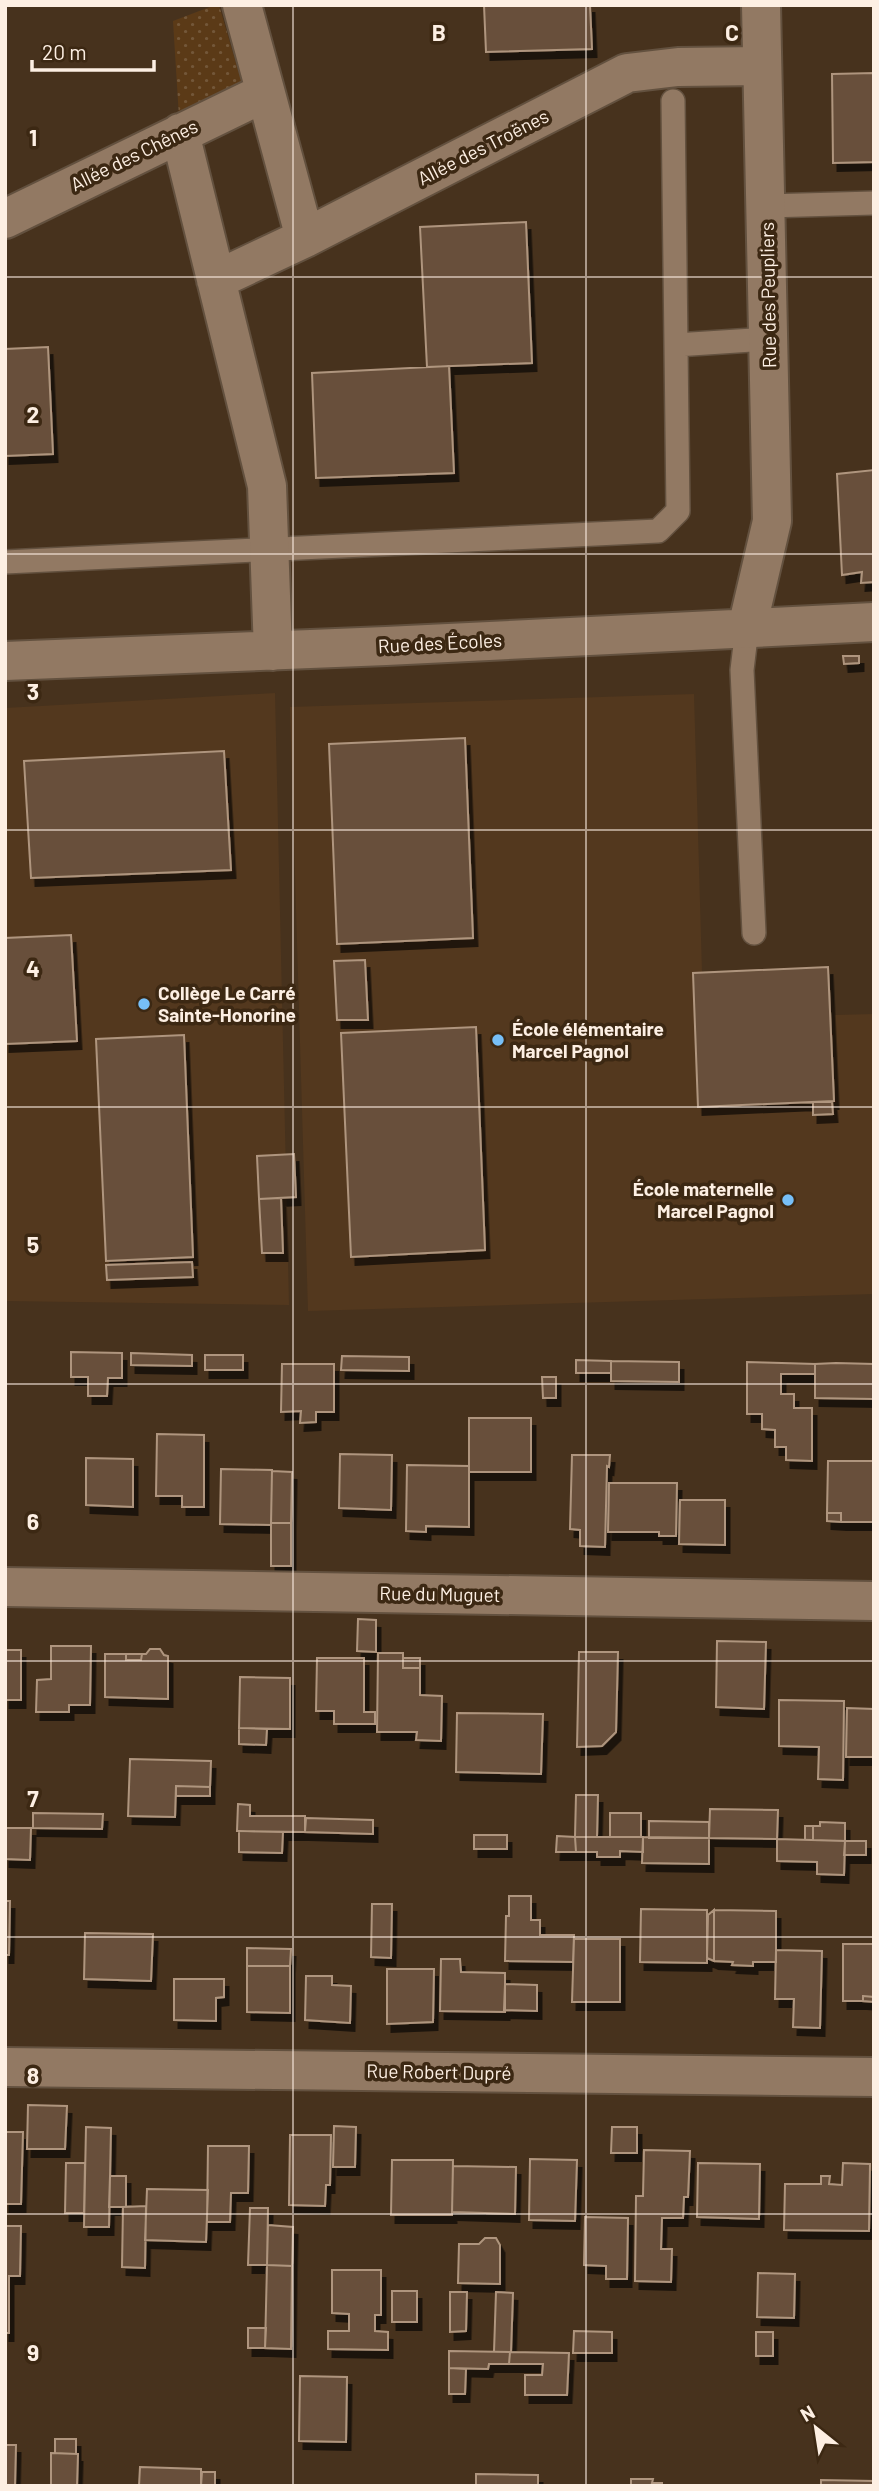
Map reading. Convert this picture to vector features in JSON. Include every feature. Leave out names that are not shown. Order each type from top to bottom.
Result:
[{"type":"street","points":[[242,5],[305,239]]},
{"type":"street","name":"Rue des Peupliers","points":[[747,628],[772,521],[761,5]]},
{"type":"street","name":"Allée des Troënes","points":[[216,280],[305,239],[627,73],[678,67],[762,66]]},
{"type":"street","name":"Allée des Chênes","points":[[5,219],[264,93]]},
{"type":"street","points":[[180,133],[267,486],[273,651]]},
{"type":"street","name":"Rue des Écoles","points":[[5,661],[874,622]]},
{"type":"street","name":"Rue du Muguet","points":[[5,1587],[874,1601]]},
{"type":"street","name":"Rue Robert Dupré","points":[[5,2067],[874,2077]]},
{"type":"lane","points":[[5,562],[657,531],[678,511],[673,101]]},
{"type":"lane","points":[[766,206],[874,203]]},
{"type":"lane","points":[[676,345],[768,339]]},
{"type":"lane","points":[[747,628],[742,670],[754,933]]},
{"type":"shaded area","points":[[219,5],[247,101],[180,133],[173,21]]},
{"type":"shaded area","name":"Collège Le Carré Sainte-Honorine","points":[[275,693],[289,1305],[5,1301],[5,708]]},
{"type":"shaded area","name":"École élémentaire Marcel Pagnol","points":[[694,694],[702,972],[828,967],[835,1015],[874,1014],[874,1294],[308,1311],[290,707]]},
{"type":"building","points":[[484,5],[590,5],[592,49],[486,52]]},
{"type":"building","points":[[874,73],[874,162],[833,163],[832,74]]},
{"type":"building","points":[[526,222],[532,363],[427,367],[420,227]]},
{"type":"building","points":[[48,347],[53,454],[5,456],[5,349]]},
{"type":"building","points":[[449,366],[454,473],[316,478],[312,373]]},
{"type":"building","points":[[874,470],[874,582],[861,583],[862,572],[842,575],[837,474]]},
{"type":"building","points":[[843,656],[859,656],[859,663],[844,664]]},
{"type":"building","points":[[465,738],[473,938],[337,944],[329,744]]},
{"type":"building","points":[[224,751],[231,870],[31,878],[24,761]]},
{"type":"building","points":[[71,935],[77,1041],[5,1044],[5,938]]},
{"type":"building","points":[[365,960],[368,1020],[337,1020],[334,961]]},
{"type":"building","points":[[828,967],[834,1101],[698,1107],[693,973]]},
{"type":"building","points":[[476,1027],[485,1250],[351,1257],[341,1033]]},
{"type":"building","points":[[184,1035],[193,1257],[106,1261],[96,1039]]},
{"type":"building","points":[[813,1102],[832,1102],[833,1114],[813,1115]]},
{"type":"building","points":[[294,1154],[296,1197],[259,1199],[257,1156]]},
{"type":"building","points":[[281,1198],[283,1253],[262,1253],[259,1199]]},
{"type":"building","points":[[192,1262],[193,1277],[107,1280],[106,1265]]},
{"type":"building","points":[[71,1352],[122,1353],[122,1378],[108,1378],[107,1396],[88,1396],[88,1377],[71,1377]]},
{"type":"building","points":[[131,1353],[192,1355],[192,1366],[131,1365]]},
{"type":"building","points":[[205,1355],[243,1355],[243,1370],[205,1370]]},
{"type":"building","points":[[342,1356],[409,1357],[409,1371],[341,1370]]},
{"type":"building","points":[[576,1360],[611,1361],[611,1373],[576,1373]]},
{"type":"building","points":[[611,1361],[679,1362],[679,1382],[611,1381]]},
{"type":"building","points":[[747,1362],[815,1364],[815,1374],[781,1374],[781,1394],[794,1394],[794,1408],[812,1408],[812,1461],[786,1460],[786,1447],[775,1447],[775,1430],[762,1429],[762,1414],[747,1414]]},
{"type":"building","points":[[282,1364],[334,1364],[334,1412],[316,1412],[316,1422],[300,1423],[301,1411],[281,1412]]},
{"type":"building","points":[[815,1364],[874,1364],[874,1399],[815,1398]]},
{"type":"building","points":[[542,1377],[556,1377],[556,1398],[543,1398]]},
{"type":"building","points":[[469,1418],[531,1418],[531,1472],[469,1472]]},
{"type":"building","points":[[157,1434],[204,1435],[204,1507],[182,1507],[182,1496],[156,1496]]},
{"type":"building","points":[[340,1454],[392,1455],[391,1510],[339,1508]]},
{"type":"building","points":[[572,1455],[610,1455],[609,1467],[607,1466],[605,1547],[580,1546],[580,1530],[570,1529]]},
{"type":"building","points":[[86,1458],[133,1459],[133,1507],[86,1505]]},
{"type":"building","points":[[828,1461],[874,1461],[874,1522],[841,1522],[841,1513],[827,1513]]},
{"type":"building","points":[[407,1465],[469,1466],[469,1527],[426,1526],[426,1532],[406,1531]]},
{"type":"building","points":[[221,1469],[272,1470],[271,1525],[220,1524]]},
{"type":"building","points":[[272,1471],[292,1472],[291,1523],[271,1523]]},
{"type":"building","points":[[609,1483],[677,1483],[676,1536],[659,1536],[659,1532],[608,1532]]},
{"type":"building","points":[[680,1500],[725,1500],[725,1545],[679,1544]]},
{"type":"building","points":[[827,1513],[841,1513],[841,1522],[827,1521]]},
{"type":"building","points":[[271,1523],[291,1523],[291,1566],[271,1566]]},
{"type":"building","points":[[358,1619],[376,1620],[376,1652],[357,1651]]},
{"type":"building","points":[[717,1641],[766,1642],[764,1709],[716,1707]]},
{"type":"building","points":[[51,1646],[91,1646],[90,1705],[69,1705],[69,1712],[36,1712],[37,1680],[51,1679]]},
{"type":"building","points":[[150,1649],[160,1649],[168,1656],[168,1699],[105,1697],[105,1654],[126,1654],[126,1660],[141,1660],[142,1654],[146,1654]]},
{"type":"building","points":[[5,1650],[21,1650],[21,1700],[5,1700]]},
{"type":"building","points":[[579,1652],[618,1652],[616,1732],[602,1746],[577,1747]]},
{"type":"building","points":[[378,1653],[403,1653],[403,1668],[420,1668],[420,1695],[442,1696],[441,1741],[416,1740],[417,1732],[377,1732]]},
{"type":"building","points":[[126,1654],[142,1654],[141,1660],[126,1660]]},
{"type":"building","points":[[317,1658],[364,1658],[364,1712],[375,1712],[375,1724],[334,1724],[334,1711],[316,1711]]},
{"type":"building","points":[[403,1658],[420,1658],[420,1668],[403,1668]]},
{"type":"building","points":[[240,1677],[290,1678],[290,1729],[239,1728]]},
{"type":"building","points":[[779,1700],[844,1701],[843,1780],[818,1779],[819,1747],[779,1746]]},
{"type":"building","points":[[847,1708],[874,1709],[874,1757],[846,1757]]},
{"type":"building","points":[[457,1713],[543,1714],[541,1774],[456,1772]]},
{"type":"building","points":[[239,1728],[267,1729],[266,1745],[239,1744]]},
{"type":"building","points":[[130,1759],[211,1761],[210,1787],[176,1786],[175,1817],[128,1816]]},
{"type":"building","points":[[176,1786],[210,1787],[210,1796],[176,1796]]},
{"type":"building","points":[[576,1795],[598,1795],[597,1837],[575,1837]]},
{"type":"building","points":[[238,1804],[250,1805],[250,1816],[305,1816],[305,1832],[237,1831]]},
{"type":"building","points":[[710,1809],[778,1810],[777,1839],[709,1838]]},
{"type":"building","points":[[33,1813],[103,1814],[102,1829],[33,1828]]},
{"type":"building","points":[[610,1813],[641,1813],[641,1837],[610,1837]]},
{"type":"building","points":[[306,1818],[373,1820],[373,1834],[305,1832]]},
{"type":"building","points":[[649,1821],[709,1822],[709,1838],[649,1838]]},
{"type":"building","points":[[820,1822],[845,1823],[845,1841],[813,1840],[813,1826],[820,1826]]},
{"type":"building","points":[[805,1826],[813,1826],[813,1840],[805,1840]]},
{"type":"building","points":[[5,1828],[31,1828],[30,1860],[5,1859]]},
{"type":"building","points":[[239,1831],[283,1832],[282,1853],[239,1852]]},
{"type":"building","points":[[474,1835],[507,1835],[507,1849],[474,1849]]},
{"type":"building","points":[[557,1836],[575,1837],[576,1852],[556,1852]]},
{"type":"building","points":[[575,1837],[643,1837],[643,1852],[620,1851],[620,1857],[597,1857],[597,1852],[576,1852]]},
{"type":"building","points":[[643,1837],[709,1838],[709,1864],[642,1863]]},
{"type":"building","points":[[777,1839],[845,1841],[844,1875],[817,1874],[817,1862],[777,1861]]},
{"type":"building","points":[[845,1841],[866,1841],[866,1855],[844,1855]]},
{"type":"building","points":[[509,1896],[531,1896],[531,1920],[540,1920],[540,1935],[574,1935],[573,1962],[505,1961]]},
{"type":"building","points":[[5,1901],[10,1901],[9,1955],[5,1955]]},
{"type":"building","points":[[372,1904],[392,1904],[391,1958],[371,1957]]},
{"type":"building","points":[[641,1909],[707,1910],[707,1963],[640,1962]]},
{"type":"building","points":[[714,1910],[776,1911],[776,1962],[753,1962],[753,1966],[714,1961]]},
{"type":"building","points":[[714,1910],[714,1961],[707,1958],[708,1915]]},
{"type":"building","points":[[85,1933],[153,1934],[151,1981],[84,1979]]},
{"type":"building","points":[[574,1939],[620,1939],[620,2002],[572,2002]]},
{"type":"building","points":[[843,1944],[874,1944],[874,1997],[863,1996],[863,2001],[843,2001]]},
{"type":"building","points":[[247,1948],[291,1949],[290,1966],[247,1966]]},
{"type":"building","points":[[776,1950],[822,1951],[820,2028],[793,2027],[794,1999],[775,1999]]},
{"type":"building","points":[[441,1959],[460,1959],[461,1972],[505,1973],[505,2012],[440,2011]]},
{"type":"building","points":[[247,1966],[290,1966],[290,2013],[247,2012]]},
{"type":"building","points":[[387,1969],[434,1969],[433,2022],[387,2024]]},
{"type":"building","points":[[306,1976],[332,1976],[332,1985],[351,1986],[350,2023],[305,2020]]},
{"type":"building","points":[[174,1979],[224,1979],[224,1997],[216,1998],[216,2021],[174,2020]]},
{"type":"building","points":[[505,1984],[537,1985],[537,2011],[504,2010]]},
{"type":"building","points":[[863,1996],[874,1997],[874,2002],[863,2001]]},
{"type":"building","points":[[28,2105],[67,2106],[65,2149],[27,2149]]},
{"type":"building","points":[[334,2126],[356,2127],[355,2167],[333,2167]]},
{"type":"building","points":[[86,2127],[111,2128],[109,2227],[84,2227]]},
{"type":"building","points":[[612,2127],[637,2127],[637,2153],[611,2153]]},
{"type":"building","points":[[5,2132],[23,2132],[21,2204],[5,2204]]},
{"type":"building","points":[[290,2135],[331,2135],[330,2185],[326,2185],[325,2206],[289,2205]]},
{"type":"building","points":[[208,2146],[249,2146],[248,2193],[231,2193],[230,2222],[207,2222]]},
{"type":"building","points":[[644,2150],[690,2151],[688,2197],[684,2197],[683,2218],[662,2218],[661,2249],[672,2249],[671,2282],[635,2281],[636,2196],[643,2196]]},
{"type":"building","points":[[530,2159],[577,2160],[575,2221],[529,2220]]},
{"type":"building","points":[[392,2160],[453,2160],[452,2215],[391,2215]]},
{"type":"building","points":[[66,2163],[85,2163],[84,2213],[65,2213]]},
{"type":"building","points":[[698,2163],[760,2164],[759,2219],[697,2217]]},
{"type":"building","points":[[843,2163],[870,2164],[869,2231],[784,2230],[785,2184],[821,2184],[821,2176],[830,2176],[829,2184],[842,2185]]},
{"type":"building","points":[[453,2166],[516,2167],[515,2214],[452,2212]]},
{"type":"building","points":[[110,2176],[126,2176],[126,2207],[109,2207]]},
{"type":"building","points":[[147,2189],[208,2190],[206,2242],[145,2240]]},
{"type":"building","points":[[146,2206],[145,2268],[122,2267],[123,2207]]},
{"type":"building","points":[[250,2208],[268,2208],[267,2265],[248,2265]]},
{"type":"building","points":[[585,2217],[628,2218],[627,2279],[606,2279],[606,2266],[584,2265]]},
{"type":"building","points":[[268,2225],[293,2227],[292,2266],[267,2265]]},
{"type":"building","points":[[5,2226],[21,2226],[20,2276],[9,2276],[9,2333],[5,2333]]},
{"type":"building","points":[[485,2238],[496,2238],[500,2245],[500,2284],[458,2283],[459,2244],[479,2244]]},
{"type":"building","points":[[267,2265],[292,2266],[291,2349],[265,2348]]},
{"type":"building","points":[[332,2270],[381,2270],[381,2315],[375,2315],[375,2331],[388,2332],[388,2350],[328,2349],[328,2331],[349,2331],[349,2314],[332,2313]]},
{"type":"building","points":[[758,2273],[795,2274],[794,2318],[757,2317]]},
{"type":"building","points":[[392,2291],[417,2291],[417,2322],[392,2322]]},
{"type":"building","points":[[450,2292],[467,2292],[466,2331],[450,2332]]},
{"type":"building","points":[[496,2292],[513,2293],[511,2352],[494,2352]]},
{"type":"building","points":[[248,2328],[266,2328],[265,2348],[248,2348]]},
{"type":"building","points":[[574,2331],[612,2332],[612,2353],[573,2353]]},
{"type":"building","points":[[756,2332],[773,2332],[773,2356],[756,2356]]},
{"type":"building","points":[[449,2351],[510,2352],[509,2364],[489,2364],[488,2369],[449,2368]]},
{"type":"building","points":[[510,2352],[569,2353],[567,2395],[525,2395],[525,2375],[542,2375],[543,2364],[509,2364]]},
{"type":"building","points":[[449,2368],[466,2369],[465,2394],[449,2394]]},
{"type":"building","points":[[300,2376],[347,2377],[346,2442],[299,2441]]},
{"type":"building","points":[[55,2439],[76,2439],[76,2454],[55,2453]]},
{"type":"building","points":[[5,2445],[16,2445],[15,2486],[5,2486]]},
{"type":"building","points":[[51,2453],[78,2454],[77,2486],[51,2486]]},
{"type":"building","points":[[140,2467],[201,2469],[201,2486],[139,2486]]},
{"type":"building","points":[[202,2472],[215,2472],[215,2486],[201,2486]]},
{"type":"building","points":[[476,2474],[538,2475],[538,2486],[476,2486]]},
{"type":"building","points":[[631,2479],[653,2479],[652,2483],[662,2483],[662,2486],[631,2486]]},
{"type":"building","points":[[821,2480],[874,2481],[874,2486],[821,2486]]},
{"type":"place","name":"Collège Le Carré Sainte-Honorine","points":[[144,1004]]},
{"type":"place","name":"École élémentaire Marcel Pagnol","points":[[498,1040]]},
{"type":"place","name":"École maternelle Marcel Pagnol","points":[[788,1200]]}]
